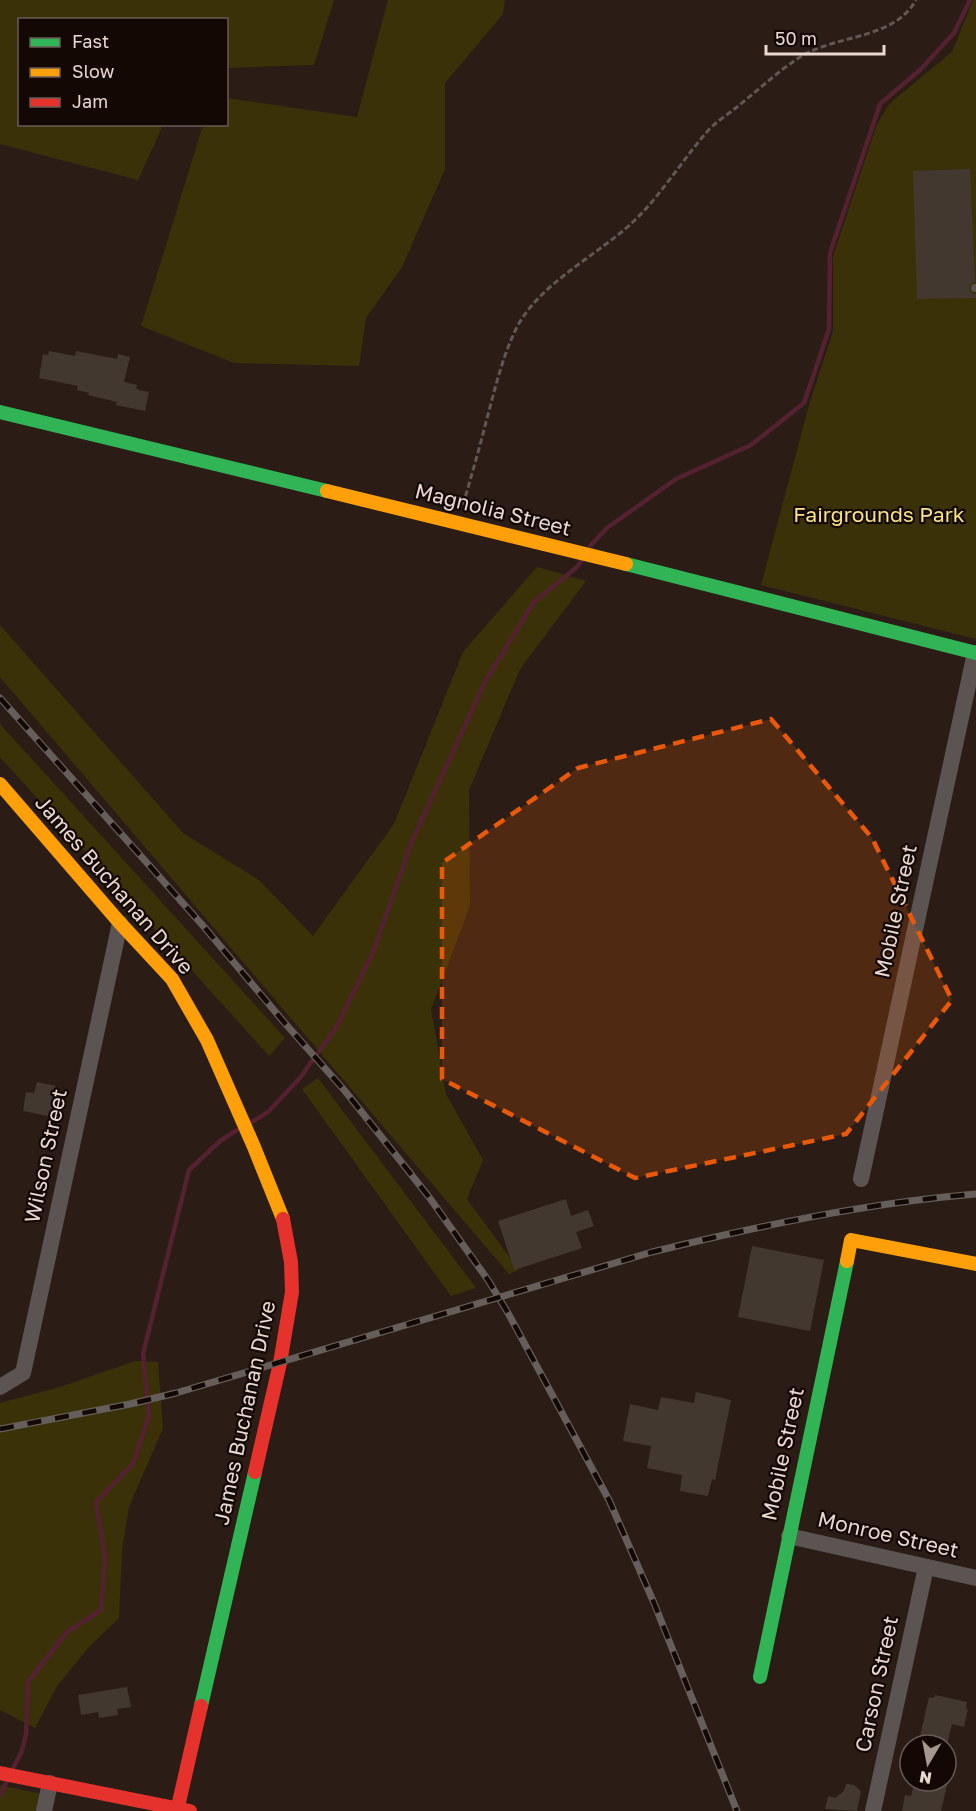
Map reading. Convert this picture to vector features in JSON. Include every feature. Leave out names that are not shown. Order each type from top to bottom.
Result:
[{"type":"street","name":"Magnolia Street","points":[[0,412],[574,551],[976,653]]},
{"type":"street","name":"Mobile Street","points":[[861,1179],[976,653]]},
{"type":"street","name":"James Buchanan Drive","points":[[0,784],[120,923],[172,979],[207,1040],[254,1147],[282,1216],[291,1262],[290,1308],[280,1363],[182,1810]]},
{"type":"street","name":"Wilson Street","points":[[0,1387],[23,1373],[120,923]]},
{"type":"street","name":"Mobile Street","points":[[760,1677],[851,1240],[976,1264]]},
{"type":"street","name":"Monroe Street","points":[[789,1536],[976,1578]]},
{"type":"street","name":"Carson Street","points":[[873,1811],[926,1567]]},
{"type":"street","points":[[0,1773],[182,1810]]},
{"type":"street","points":[[44,1811],[50,1783]]},
{"type":"path","points":[[458,523],[503,358],[518,325],[536,303],[557,283],[635,220],[707,132],[798,58],[830,43],[865,34],[897,22],[916,0]]},
{"type":"highlighted area","points":[[771,719],[872,838],[952,1000],[846,1134],[635,1178],[442,1079],[442,863],[578,768]]},
{"type":"green space","points":[[0,0],[334,0],[314,65],[228,68],[228,18],[18,18],[18,126],[163,126],[138,180],[0,144]]},
{"type":"green space","points":[[388,0],[505,0],[503,14],[445,83],[445,169],[402,267],[366,318],[359,366],[234,363],[141,326],[203,126],[228,126],[228,98],[357,117]]},
{"type":"green space","name":"Fairgrounds Park","points":[[973,0],[976,0],[976,639],[761,585],[809,405],[833,331],[833,256],[877,124],[890,103],[952,52]]},
{"type":"green space","points":[[537,567],[586,581],[520,669],[469,790],[470,906],[431,1009],[446,1094],[483,1160],[467,1199],[519,1270],[509,1274],[0,677],[0,625],[183,833],[259,880],[313,936],[394,824],[463,652]]},
{"type":"green space","points":[[0,724],[285,1038],[269,1056],[0,757]]},
{"type":"green space","points":[[318,1078],[476,1288],[451,1296],[302,1089]]},
{"type":"green space","points":[[135,1361],[158,1362],[163,1428],[129,1507],[122,1550],[119,1618],[88,1648],[57,1686],[35,1728],[0,1710],[0,1403],[60,1387]]},
{"type":"green space","points":[[0,1785],[42,1794],[39,1811],[0,1811]]},
{"type":"building","points":[[970,169],[975,282],[970,284],[969,289],[971,293],[976,294],[976,298],[917,299],[913,171]]},
{"type":"building","points":[[49,351],[75,356],[76,351],[117,359],[118,354],[130,357],[124,382],[137,385],[136,388],[139,390],[149,392],[145,411],[116,405],[117,402],[88,395],[89,393],[77,390],[78,386],[39,378],[43,354],[48,355]]},
{"type":"building","points":[[37,1082],[56,1086],[54,1096],[62,1097],[58,1118],[23,1111],[26,1092],[34,1093]]},
{"type":"building","points":[[566,1199],[571,1216],[588,1210],[594,1226],[576,1232],[582,1248],[514,1270],[498,1221]]},
{"type":"building","points":[[752,1246],[824,1260],[810,1331],[738,1317]]},
{"type":"building","points":[[696,1392],[731,1400],[715,1480],[712,1479],[708,1496],[680,1491],[682,1475],[647,1468],[651,1446],[623,1441],[630,1404],[658,1410],[661,1397],[694,1403]]},
{"type":"building","points":[[127,1687],[131,1707],[117,1709],[118,1715],[99,1718],[98,1712],[81,1715],[78,1695]]},
{"type":"building","points":[[935,1695],[967,1702],[966,1709],[968,1709],[964,1727],[952,1724],[950,1733],[921,1733],[929,1697],[934,1698]]},
{"type":"building","points":[[846,1784],[854,1785],[861,1791],[857,1811],[825,1809],[828,1796],[835,1798],[844,1791]]},
{"type":"building","points":[[912,1793],[945,1793],[941,1811],[902,1811],[905,1795],[911,1796]]},
{"type":"waterway","points":[[590,546],[607,528],[676,479],[751,445],[804,403],[829,329],[830,253],[880,104],[921,69],[954,33],[970,0]]},
{"type":"waterway","points":[[250,1123],[268,1112],[299,1079],[336,1028],[374,950],[412,841],[486,680],[534,602],[577,567],[581,561]]},
{"type":"waterway","points":[[13,1768],[21,1753],[26,1735],[28,1682],[67,1632],[101,1610],[105,1556],[96,1502],[133,1464],[149,1416],[143,1354],[189,1170],[220,1141],[237,1130]]},
{"type":"waterway","points":[[0,1795],[7,1781]]},
{"type":"railway","points":[[0,698],[205,928],[345,1091],[429,1197],[488,1280],[609,1500],[654,1603],[737,1811]]},
{"type":"railway","points":[[0,1429],[176,1393],[652,1252],[732,1233],[853,1209],[976,1194]]},
{"type":"traffic: fast","points":[[0,412],[327,491]]},
{"type":"traffic: fast","points":[[626,564],[976,653]]},
{"type":"traffic: fast","points":[[760,1677],[847,1261]]},
{"type":"traffic: fast","points":[[201,1706],[255,1472]]},
{"type":"traffic: slow","points":[[327,491],[626,564]]},
{"type":"traffic: slow","points":[[0,784],[120,923],[172,979],[207,1040],[283,1219]]},
{"type":"traffic: slow","points":[[847,1261],[851,1240],[976,1264]]},
{"type":"traffic: jam","points":[[255,1472],[280,1363],[292,1292],[291,1262],[283,1219]]},
{"type":"traffic: jam","points":[[177,1811],[201,1706]]},
{"type":"traffic: jam","points":[[0,1773],[190,1811]]}]
